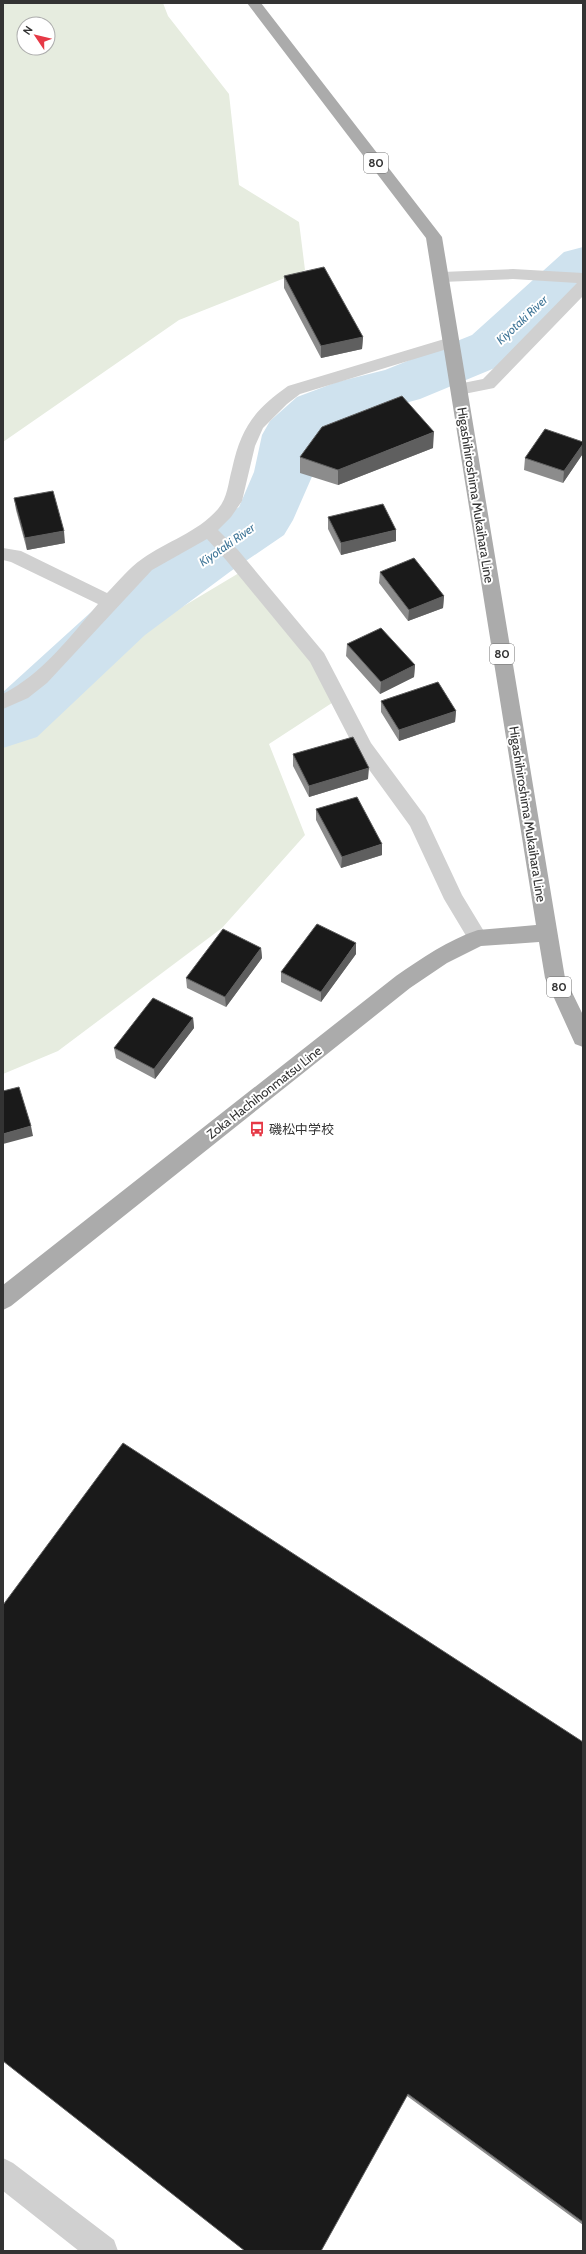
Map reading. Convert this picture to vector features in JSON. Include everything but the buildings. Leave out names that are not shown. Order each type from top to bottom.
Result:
[{"type":"main road","name":"Higashihiroshima Mukaihara Line","points":[[254,3],[434,237],[442,277],[457,383],[555,978],[583,1038]]},
{"type":"main road","name":"Zoka Hachihonmatsu Line","points":[[3,1299],[403,982],[440,957],[478,938],[548,933]]},
{"type":"street","points":[[442,277],[482,274],[549,275],[583,278]]},
{"type":"street","points":[[457,383],[488,384],[583,286]]},
{"type":"street","points":[[3,702],[11,700],[46,674],[109,602],[147,564],[210,534],[232,503],[246,443],[257,420],[272,405],[294,390],[452,342]]},
{"type":"street","points":[[210,534],[232,555],[317,658],[364,748],[418,822],[454,899],[478,938]]},
{"type":"street","points":[[3,554],[15,556],[109,602]]},
{"type":"street","points":[[3,2173],[103,2251]]},
{"type":"shaded area","points":[[3,3],[163,3],[168,16],[229,94],[239,185],[299,222],[305,270],[179,320],[3,442]]},
{"type":"shaded area","points":[[244,570],[338,699],[269,744],[305,835],[222,928],[58,1051],[3,1074],[3,714]]},
{"type":"waterway","name":"Kiyotaki River","points":[[3,723],[14,720],[123,619],[209,556],[263,520],[284,472],[291,435],[318,411],[357,396],[400,386],[492,348],[583,264]]},
{"type":"place","name":"磯松中学校","points":[[257,1129]]}]
